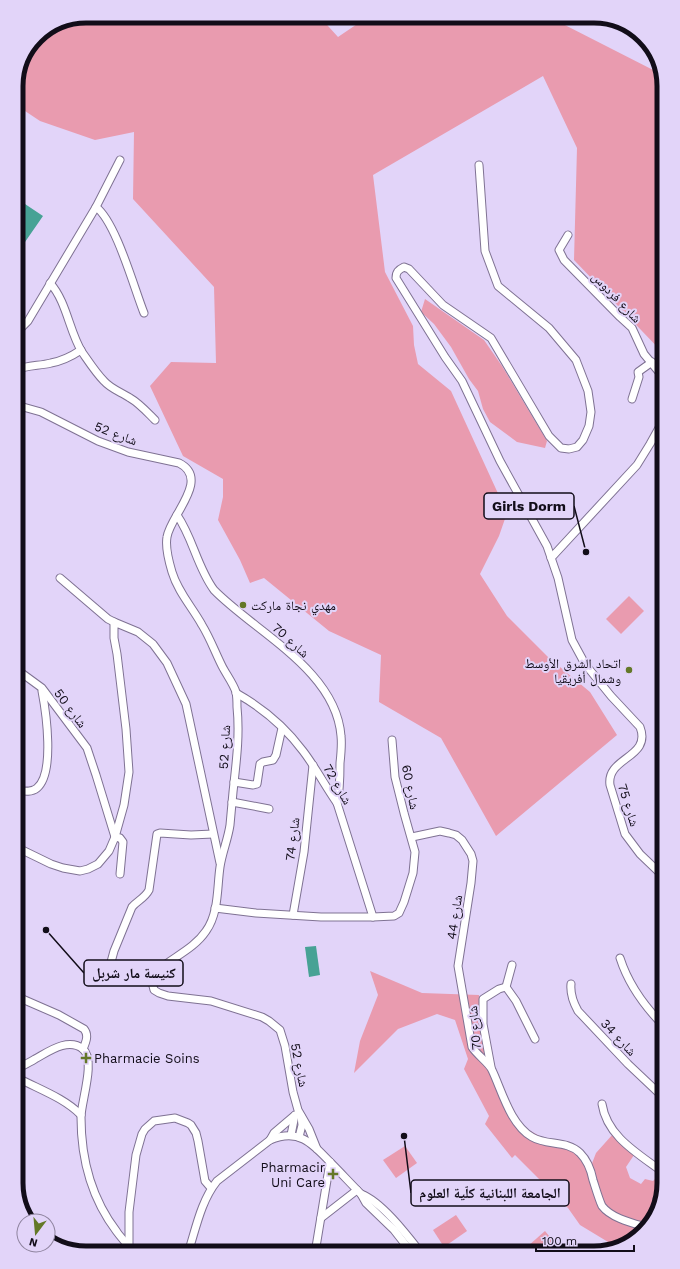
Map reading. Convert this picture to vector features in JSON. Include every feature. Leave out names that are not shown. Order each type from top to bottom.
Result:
[{"type":"street","points":[[23,326],[28,321],[96,207],[120,160]]},
{"type":"street","points":[[479,165],[485,251],[498,286],[549,328],[576,360],[588,391],[590,412],[589,426],[578,447],[569,449],[561,448],[549,436],[491,338],[443,306],[409,269],[404,267],[399,269],[396,273],[396,278],[445,357],[462,381],[500,461],[547,546],[551,558],[637,465],[657,432]]},
{"type":"street","points":[[96,207],[103,214],[110,226],[124,257],[144,313]]},
{"type":"street","name":"شارع فردوس","points":[[568,235],[559,250],[564,260],[632,328],[644,354],[657,369]]},
{"type":"street","points":[[50,283],[54,288],[81,350],[105,382],[115,390],[131,398],[155,420]]},
{"type":"street","points":[[23,368],[52,363],[71,356],[81,350]]},
{"type":"street","points":[[632,399],[639,377],[638,372],[652,362]]},
{"type":"street","name":"شارع 52","points":[[23,407],[41,412],[109,446],[128,452],[179,463],[184,465],[190,471],[190,483],[185,501],[168,531],[166,544],[172,574],[187,602],[202,624],[236,693],[238,747],[230,825],[220,866],[215,908],[207,930],[196,944],[157,971],[153,976],[152,982],[154,990],[159,993],[168,996],[210,1001],[262,1017],[277,1026],[280,1030],[285,1046],[297,1114]]},
{"type":"street","name":"شارع 70","points":[[177,515],[187,532],[206,580],[214,590],[279,644],[312,674],[321,685],[330,701],[336,715],[341,735],[340,793],[338,803]]},
{"type":"street","points":[[547,546],[562,547]]},
{"type":"street","name":"شارع 75","points":[[551,558],[558,578],[572,640],[584,664],[640,727],[642,739],[636,751],[620,763],[611,773],[609,779],[625,834],[640,854],[657,870]]},
{"type":"street","points":[[60,578],[108,619],[138,632],[146,638],[160,653],[174,678],[186,704],[220,866]]},
{"type":"street","points":[[23,850],[63,868],[80,871],[88,870],[98,864],[109,851],[115,837],[124,805],[129,772],[126,721],[114,642],[114,622]]},
{"type":"street","points":[[23,674],[42,688]]},
{"type":"street","name":"شارع 50","points":[[42,688],[86,748],[96,774],[115,837],[120,838],[123,842],[120,874]]},
{"type":"street","name":"شارع 50","points":[[23,791],[29,792],[37,788],[43,779],[47,763],[47,732],[42,688]]},
{"type":"street","name":"شارع 72","points":[[236,693],[255,704],[282,728],[304,751],[326,787],[338,803],[373,917]]},
{"type":"street","points":[[234,782],[253,785],[256,784],[261,762],[273,760],[276,755],[282,728]]},
{"type":"street","name":"شارع 60","points":[[392,740],[395,777],[412,837]]},
{"type":"street","name":"شارع 74","points":[[293,916],[304,852],[313,765]]},
{"type":"street","points":[[232,802],[269,808]]},
{"type":"street","name":"شارع 44","points":[[412,837],[440,831],[456,835],[462,840],[471,854],[473,862],[471,883],[458,966],[472,1047],[476,1054],[492,1069],[497,1083],[518,1124],[530,1136],[537,1140],[564,1144],[576,1149],[588,1164],[602,1205],[614,1215],[640,1225]]},
{"type":"street","points":[[152,982],[133,977],[113,967],[111,964],[111,959],[132,907],[144,898],[149,890],[157,834],[213,834]]},
{"type":"street","points":[[215,908],[293,916],[394,916],[399,912],[402,906],[415,862],[412,837]]},
{"type":"street","points":[[620,958],[624,970],[632,985],[657,1019]]},
{"type":"street","points":[[512,965],[506,987],[516,1001],[535,1039]]},
{"type":"street","name":"شارع 34","points":[[571,984],[570,991],[573,1002],[578,1011],[628,1064],[657,1091]]},
{"type":"street","name":"شارع 70","points":[[492,1069],[483,1024],[483,999],[499,989],[506,987]]},
{"type":"street","points":[[23,999],[59,1015],[84,1029],[87,1036],[83,1049]]},
{"type":"street","points":[[23,1065],[59,1047],[68,1045],[74,1045],[83,1049],[87,1054],[88,1061],[85,1092],[81,1115],[83,1151],[87,1173],[92,1188],[106,1215],[117,1232],[129,1246]]},
{"type":"street","points":[[23,1080],[60,1099],[81,1115]]},
{"type":"street","points":[[602,1104],[607,1121],[618,1137],[657,1168]]},
{"type":"street","points":[[291,1135],[297,1114]]},
{"type":"street","points":[[297,1114],[302,1125],[299,1137]]},
{"type":"street","points":[[270,1140],[274,1133],[297,1114]]},
{"type":"street","points":[[297,1114],[309,1129],[318,1149]]},
{"type":"street","points":[[129,1246],[129,1212],[136,1155],[142,1134],[154,1121],[175,1118],[188,1123],[191,1126],[196,1133],[205,1181],[211,1188]]},
{"type":"street","points":[[190,1246],[211,1188],[226,1173],[270,1140],[277,1137],[291,1135],[299,1137],[318,1149],[359,1192],[366,1203],[394,1230],[407,1246]]},
{"type":"street","points":[[318,1246],[330,1162]]},
{"type":"street","points":[[322,1218],[359,1192]]},
{"type":"street","points":[[359,1192],[370,1198],[381,1208],[399,1226],[415,1246]]},
{"type":"shaded area","points":[[86,23],[325,23],[338,37],[359,23],[561,23],[655,71],[657,86],[657,347],[574,260],[577,148],[543,76],[373,175],[385,272],[413,326],[414,345],[418,364],[451,391],[507,513],[499,536],[480,574],[507,616],[548,657],[590,692],[617,735],[496,836],[441,738],[379,702],[381,655],[329,631],[264,578],[250,583],[240,560],[218,520],[223,497],[223,479],[183,456],[150,386],[171,362],[216,363],[214,287],[133,199],[134,132],[95,140],[40,121],[23,110],[23,82],[25,70],[30,58],[36,48],[51,34],[74,24]]},
{"type":"shaded area","points":[[25,204],[43,216],[23,245],[23,207]]},
{"type":"shaded area","points":[[425,299],[484,340],[502,366],[547,441],[545,448],[517,442],[490,422],[483,409],[478,391],[469,379],[451,347],[434,324],[421,312]]},
{"type":"shaded area","points":[[629,596],[644,611],[621,634],[606,619]]},
{"type":"shaded area","points":[[316,946],[320,975],[309,977],[305,947]]},
{"type":"shaded area","points":[[370,971],[422,993],[479,995],[489,1070],[518,1124],[545,1139],[570,1142],[582,1159],[602,1212],[636,1229],[625,1238],[611,1243],[580,1225],[568,1208],[515,1155],[512,1158],[485,1124],[489,1116],[464,1069],[468,1059],[455,1020],[437,1014],[398,1029],[354,1073],[360,1041],[378,995]]},
{"type":"shaded area","points":[[613,1134],[636,1152],[626,1167],[630,1178],[641,1184],[645,1179],[653,1181],[657,1177],[654,1203],[641,1224],[606,1208],[591,1166],[596,1153]]},
{"type":"shaded area","points":[[405,1146],[417,1163],[396,1178],[383,1160]]},
{"type":"shaded area","points":[[456,1215],[467,1231],[443,1246],[433,1230]]},
{"type":"shaded area","points":[[545,1231],[557,1246],[528,1246]]},
{"type":"place","name":"Girls Dorm","points":[[586,552]]},
{"type":"place","name":"مهدي نجاة ماركت","points":[[243,605]]},
{"type":"place","name":"اتحاد الشرق الأوسط وشمال أفريقيا","points":[[629,670]]},
{"type":"place","name":"كنيسة مار شربل","points":[[46,930]]},
{"type":"place","name":"Pharmacie Soins","points":[[86,1058]]},
{"type":"place","name":"الجامعة اللبنانية كلّية العلوم","points":[[404,1136]]},
{"type":"place","name":"Pharmacir Uni Care","points":[[333,1174]]}]
